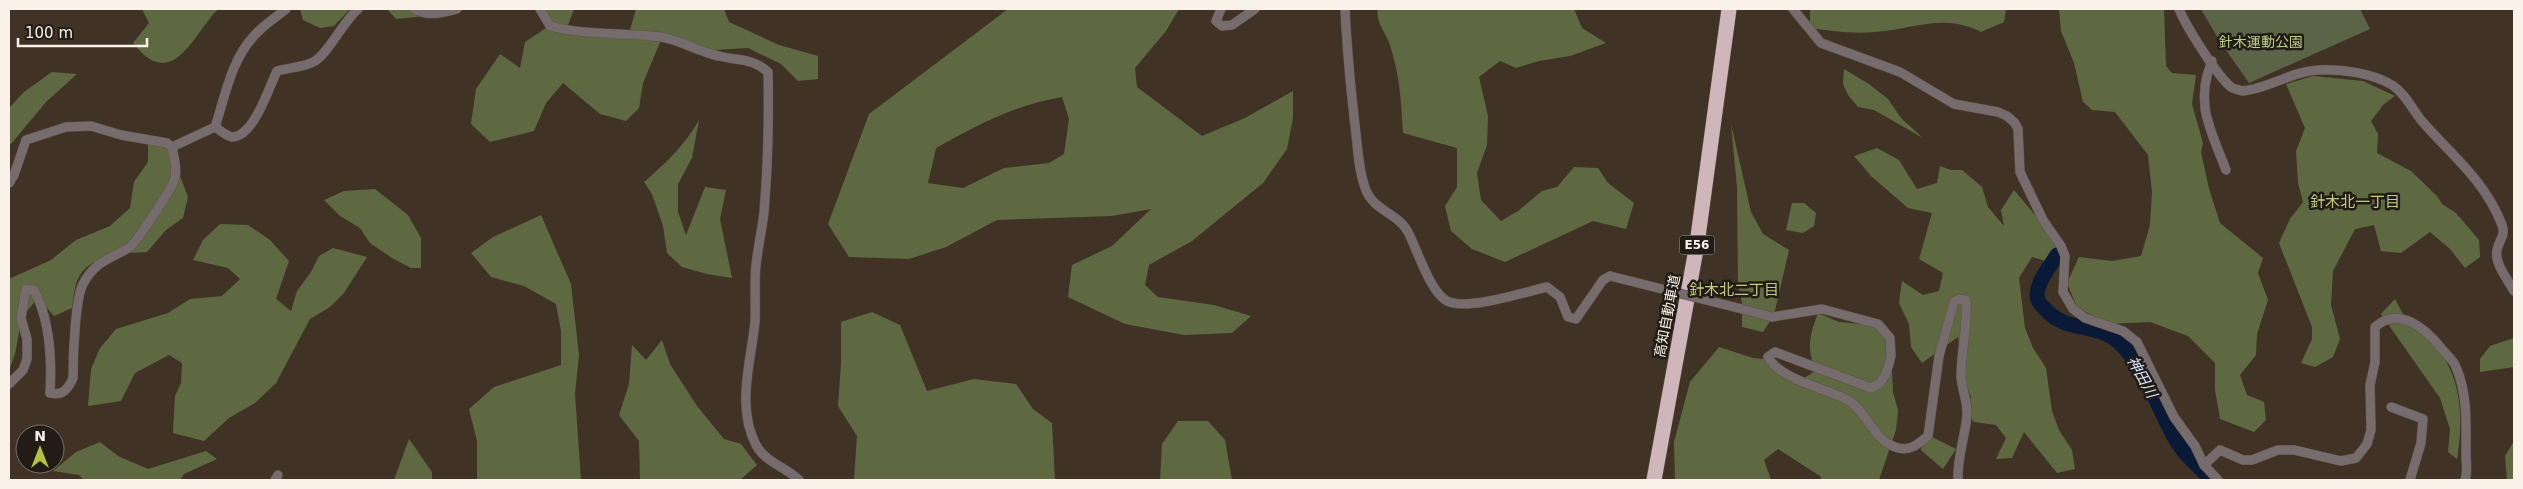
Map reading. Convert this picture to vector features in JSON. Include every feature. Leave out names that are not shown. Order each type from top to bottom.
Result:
[{"type":"highway","name":"高知自動車道","points":[[1654,480],[1697,244],[1729,9]]},
{"type":"street","points":[[172,147],[215,127],[234,68],[243,50],[254,36],[286,9]]},
{"type":"street","points":[[215,127],[230,137],[238,136],[243,132],[259,113],[277,71],[315,61],[326,49],[346,20],[358,9]]},
{"type":"street","points":[[414,9],[423,13],[437,14],[457,9]]},
{"type":"street","points":[[540,9],[550,26],[592,34],[662,38],[711,54],[749,60],[759,64],[768,72],[766,184],[756,266],[755,322],[747,371],[747,412],[756,445],[763,454],[777,467],[800,480]]},
{"type":"street","points":[[1221,9],[1216,21],[1222,26],[1232,25],[1255,9]]},
{"type":"street","points":[[1345,9],[1352,103],[1359,161],[1366,191],[1376,204],[1399,220],[1407,229],[1426,271],[1437,291],[1446,300],[1455,303],[1482,302],[1547,286],[1560,297],[1568,317],[1576,319],[1603,280],[1610,276],[1772,317],[1822,309],[1878,324],[1890,338],[1891,356],[1886,374],[1880,383],[1871,388],[1775,352],[1768,357],[1772,364],[1792,377],[1850,401],[1886,443],[1899,448],[1913,448],[1928,436],[1940,356],[1954,302],[1959,299],[1966,300],[1968,315],[1962,344],[1961,379],[1967,414],[1957,463],[1958,480]]},
{"type":"street","points":[[1793,9],[1821,43],[1900,72],[1954,104],[1998,112],[2007,116],[2015,123],[2018,129],[2020,172],[2042,220],[2061,246],[2065,256],[2063,292],[2073,308],[2085,318],[2123,331],[2137,342],[2174,417],[2195,446],[2204,465],[2218,480]]},
{"type":"street","points":[[2179,9],[2212,61],[2232,87],[2242,91],[2317,70],[2346,71],[2378,79],[2400,91],[2421,120],[2482,185],[2502,226],[2503,236],[2497,250],[2497,259],[2514,291]]},
{"type":"street","points":[[2212,61],[2202,96],[2204,109],[2226,170]]},
{"type":"street","points":[[9,183],[14,175],[26,140],[66,127],[91,126],[121,135],[167,143],[172,147],[176,169],[175,180],[139,238],[131,247],[104,260],[93,268],[82,285],[73,378],[69,386],[65,391],[56,395],[50,393],[51,362],[49,344],[38,298],[34,290],[26,289],[22,318],[27,339],[27,359],[23,370],[9,384]]},
{"type":"street","points":[[2204,465],[2220,450],[2243,460],[2252,460],[2278,450],[2294,450],[2341,461],[2356,458],[2368,444],[2371,430],[2370,385],[2375,362],[2375,327],[2382,321],[2396,318],[2409,319],[2420,326],[2455,365],[2466,406],[2465,480]]},
{"type":"street","points":[[2391,407],[2423,419],[2421,443],[2410,480]]},
{"type":"green space","points":[[142,9],[218,9],[181,54],[171,61],[160,63],[147,57],[133,43],[149,23]]},
{"type":"green space","points":[[300,9],[350,9],[334,26],[320,28],[303,20]]},
{"type":"green space","points":[[387,9],[451,9],[426,16],[396,19]]},
{"type":"green space","points":[[538,9],[574,9],[568,25],[583,31],[598,32],[630,30],[636,9],[724,9],[729,22],[779,45],[818,56],[818,79],[798,81],[781,64],[748,48],[713,50],[661,40],[643,83],[639,108],[626,121],[600,114],[563,83],[546,103],[534,131],[490,142],[471,124],[476,89],[500,54],[520,68],[525,42],[549,26]]},
{"type":"green space","points":[[1008,9],[1179,9],[1166,31],[1135,68],[1137,87],[1202,136],[1245,118],[1293,91],[1293,118],[1287,149],[1263,183],[1192,241],[1149,265],[1145,285],[1158,297],[1214,305],[1251,316],[1232,333],[1184,335],[1125,324],[1068,297],[1072,265],[1112,246],[1151,209],[1112,216],[997,220],[946,247],[909,259],[849,257],[828,224],[869,114]],"holes":[[[1062,97],[1069,119],[1064,154],[1049,163],[1004,168],[963,188],[928,183],[936,148],[997,117],[1027,105]]]},
{"type":"green space","points":[[1378,9],[1574,9],[1582,28],[1606,43],[1570,56],[1539,61],[1516,68],[1500,61],[1479,77],[1488,116],[1487,145],[1477,173],[1481,200],[1501,221],[1518,211],[1542,191],[1557,187],[1574,167],[1598,168],[1608,183],[1634,203],[1626,229],[1593,221],[1505,262],[1472,249],[1451,231],[1445,206],[1457,187],[1457,148],[1403,133],[1401,99],[1396,67],[1390,45],[1379,22]]},
{"type":"green space","points":[[1810,9],[2006,9],[2004,22],[1981,32],[1967,26],[1941,23],[1859,33],[1810,28]]},
{"type":"green space","points":[[2059,9],[2164,9],[2166,66],[2172,73],[2196,75],[2192,104],[2203,143],[2201,152],[2209,189],[2220,223],[2263,258],[2258,273],[2268,300],[2257,334],[2256,355],[2240,375],[2247,395],[2264,402],[2266,420],[2254,432],[2220,419],[2215,390],[2215,363],[2188,336],[2150,322],[2107,324],[2077,307],[2067,283],[2079,257],[2112,261],[2141,256],[2150,225],[2152,192],[2148,155],[2115,112],[2092,110],[2083,102],[2074,63],[2061,31]]},
{"type":"green space","name":"針木運動公園","points":[[2201,9],[2360,9],[2370,29],[2249,83],[2219,40]]},
{"type":"green space","points":[[1844,69],[1869,84],[1888,99],[1901,118],[1923,138],[1874,110],[1858,107],[1848,95],[1843,84]]},
{"type":"green space","points":[[52,72],[77,74],[46,102],[11,144],[9,143],[9,108],[24,92]]},
{"type":"green space","points":[[2313,76],[2363,81],[2395,96],[2384,104],[2371,121],[2378,134],[2377,153],[2411,171],[2437,196],[2442,204],[2456,213],[2479,240],[2480,257],[2465,268],[2450,249],[2430,232],[2401,253],[2381,251],[2374,225],[2355,229],[2333,271],[2331,305],[2340,339],[2333,357],[2315,367],[2301,363],[2312,339],[2312,327],[2279,243],[2290,219],[2303,202],[2298,183],[2296,151],[2305,128],[2286,84]]},
{"type":"green space","points":[[699,120],[692,158],[678,184],[678,212],[686,235],[705,187],[726,190],[720,219],[732,278],[682,267],[667,253],[663,226],[652,194],[644,182],[688,138]]},
{"type":"green space","points":[[1731,124],[1751,212],[1763,234],[1789,250],[1774,315],[1763,332],[1742,327],[1742,303],[1738,285],[1737,187]]},
{"type":"green space","points":[[148,142],[167,144],[178,157],[180,176],[188,197],[183,218],[166,230],[147,252],[115,255],[96,261],[87,267],[76,284],[72,308],[54,316],[38,298],[22,317],[15,354],[9,371],[9,279],[51,260],[76,240],[110,226],[130,208],[134,182],[148,162]]},
{"type":"green space","points":[[1877,148],[1899,160],[1917,189],[1937,183],[1940,166],[1951,170],[1962,170],[1982,187],[1988,207],[2004,226],[2001,210],[2014,190],[2035,215],[2050,227],[2057,244],[2052,263],[2032,257],[2019,278],[2025,328],[2033,348],[2046,368],[2052,411],[2059,430],[2072,450],[2075,469],[2057,473],[2024,432],[2012,458],[1996,459],[2006,438],[1996,425],[1974,422],[1965,411],[1971,397],[1965,382],[1958,337],[1922,363],[1911,347],[1909,324],[1899,303],[1902,281],[1923,295],[1939,291],[1943,273],[1919,259],[1932,213],[1908,208],[1871,176],[1854,156]]},
{"type":"green space","points":[[375,189],[408,215],[421,238],[421,268],[411,268],[370,243],[360,228],[340,216],[324,200],[344,191]]},
{"type":"green space","points":[[1792,203],[1804,203],[1816,213],[1814,226],[1803,233],[1786,230]]},
{"type":"green space","points":[[541,215],[571,284],[579,355],[575,394],[581,480],[477,480],[477,441],[469,409],[494,387],[561,365],[561,331],[556,304],[524,286],[491,277],[471,253],[493,237]]},
{"type":"green space","points":[[220,224],[248,225],[270,240],[289,261],[276,299],[291,311],[297,291],[311,272],[319,256],[333,248],[367,257],[344,293],[330,307],[310,319],[276,383],[255,403],[229,418],[204,441],[173,433],[175,396],[181,383],[182,363],[169,355],[135,373],[121,401],[88,406],[91,369],[100,348],[116,329],[168,313],[190,299],[222,296],[240,279],[228,268],[193,260],[203,240]]},
{"type":"green space","points":[[2395,299],[2405,317],[2433,343],[2450,369],[2455,383],[2460,413],[2457,459],[2448,452],[2450,429],[2440,398],[2381,314]]},
{"type":"green space","points":[[872,312],[900,325],[927,391],[974,379],[1016,384],[1033,409],[1052,423],[1055,480],[854,480],[857,436],[838,406],[841,322]]},
{"type":"green space","points":[[1818,313],[1839,322],[1883,329],[1892,372],[1893,392],[1898,410],[1896,430],[1879,480],[1822,480],[1820,476],[1778,449],[1764,460],[1771,480],[1675,480],[1674,442],[1690,382],[1719,347],[1753,358],[1773,360],[1801,380],[1815,371],[1810,342]]},
{"type":"green space","points":[[2514,338],[2514,367],[2480,372],[2480,359],[2490,346]]},
{"type":"green space","points":[[662,340],[670,364],[697,406],[724,439],[741,444],[757,465],[740,480],[640,480],[639,441],[619,415],[629,384],[632,345],[646,360]]},
{"type":"green space","points":[[1178,421],[1208,421],[1225,440],[1232,480],[1160,480],[1162,444]]},
{"type":"green space","points":[[1924,433],[1956,449],[1943,469],[1921,450]]},
{"type":"green space","points":[[409,439],[432,472],[432,480],[394,480]]},
{"type":"green space","points":[[2514,441],[2514,480],[2507,480],[2505,456]]},
{"type":"green space","points":[[100,442],[118,456],[148,469],[206,451],[217,459],[184,474],[180,480],[84,480],[79,475],[65,473],[65,461],[76,452]]},
{"type":"waterway","name":"神田川","points":[[2057,255],[2040,283],[2037,295],[2040,303],[2048,312],[2063,322],[2104,333],[2122,345],[2140,370],[2180,446],[2211,480]]},
{"type":"district","name":"針木北一丁目","points":[[2355,202]]},
{"type":"district","name":"針木北二丁目","points":[[1734,290]]}]
